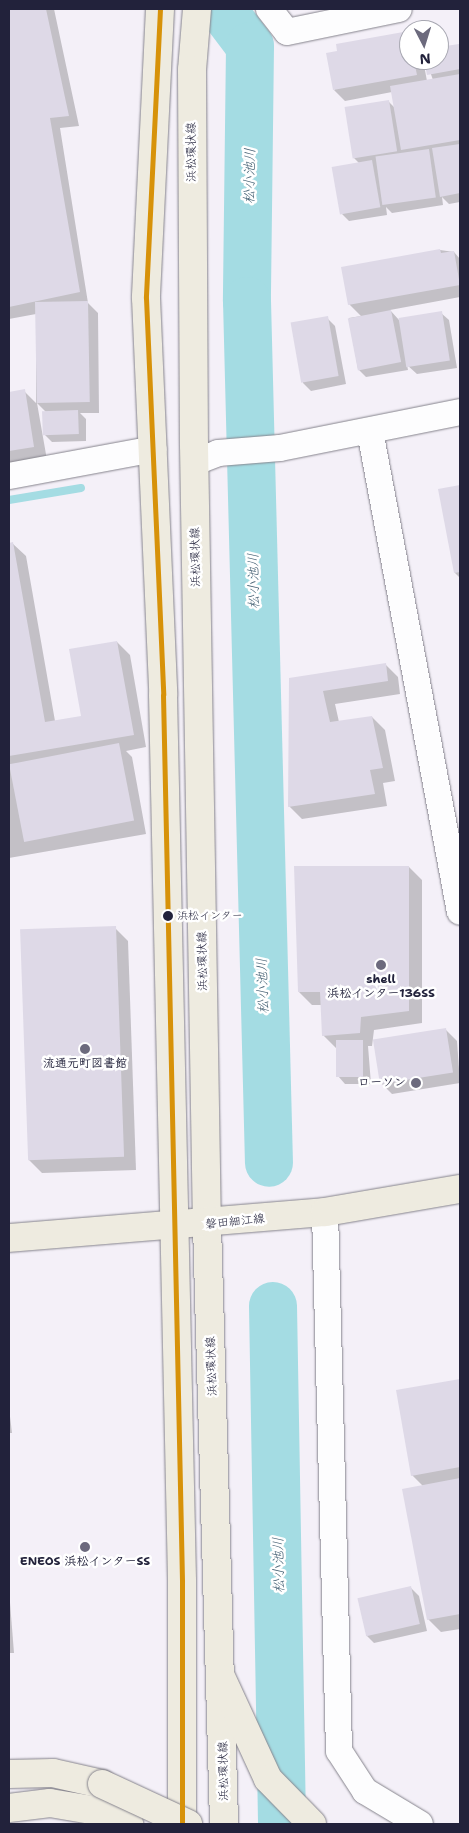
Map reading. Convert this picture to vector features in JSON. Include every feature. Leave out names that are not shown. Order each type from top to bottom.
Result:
[{"type":"main road","points":[[160,9],[146,298],[154,449],[182,1592],[182,1824]]},
{"type":"main road","name":"浜松環状線","points":[[197,13],[192,70],[206,458],[207,1225],[222,1679],[224,1824]]},
{"type":"main road","name":"磐田細江線","points":[[9,1238],[207,1225],[325,1212],[460,1189]]},
{"type":"main road","points":[[222,1679],[246,1739],[268,1779],[312,1824]]},
{"type":"main road","points":[[9,1774],[53,1772],[102,1784],[188,1824]]},
{"type":"main road","points":[[9,1808],[50,1802],[98,1811],[128,1824]]},
{"type":"street","points":[[269,9],[286,32],[399,9]]},
{"type":"street","points":[[206,458],[280,448],[460,412]]},
{"type":"street","points":[[370,430],[460,912]]},
{"type":"street","points":[[9,476],[154,449]]},
{"type":"street","points":[[325,1212],[339,1751],[365,1791],[420,1824]]},
{"type":"building","points":[[9,9],[46,9],[69,116],[50,118],[80,292],[9,307]]},
{"type":"building","points":[[399,33],[399,70],[416,70],[417,75],[333,90],[326,53],[337,51],[336,44]]},
{"type":"building","points":[[459,44],[460,69],[427,75],[426,70],[449,70],[449,46]]},
{"type":"building","points":[[460,74],[460,140],[401,150],[390,86]]},
{"type":"building","points":[[389,100],[397,151],[353,158],[345,107]]},
{"type":"building","points":[[460,144],[460,193],[440,197],[432,148]]},
{"type":"building","points":[[429,149],[436,198],[382,205],[376,157]]},
{"type":"building","points":[[372,160],[380,207],[340,214],[332,167]]},
{"type":"building","points":[[440,249],[441,253],[454,251],[460,285],[348,305],[341,267]]},
{"type":"building","points":[[88,301],[90,402],[37,403],[35,302]]},
{"type":"building","points":[[391,310],[401,362],[358,370],[348,318]]},
{"type":"building","points":[[442,311],[450,360],[406,367],[399,318]]},
{"type":"building","points":[[328,316],[339,376],[301,383],[291,323]]},
{"type":"building","points":[[25,389],[34,447],[9,451],[9,392]]},
{"type":"building","points":[[78,410],[79,434],[43,435],[42,411]]},
{"type":"building","points":[[460,485],[460,572],[454,573],[438,489]]},
{"type":"building","points":[[13,542],[45,722],[81,716],[69,649],[117,641],[134,735],[9,756],[9,543]]},
{"type":"building","points":[[386,663],[388,681],[323,691],[330,722],[372,716],[383,768],[370,770],[375,794],[288,807],[289,678]]},
{"type":"building","points":[[119,743],[134,821],[24,842],[9,764]]},
{"type":"building","points":[[294,866],[409,866],[409,1011],[361,1017],[360,1033],[322,1036],[320,992],[298,992]]},
{"type":"building","points":[[116,926],[124,1157],[28,1160],[20,929]]},
{"type":"building","points":[[446,1028],[453,1072],[380,1084],[373,1040]]},
{"type":"building","points":[[336,1040],[363,1040],[363,1077],[336,1077]]},
{"type":"building","points":[[460,1379],[460,1467],[411,1476],[396,1390]]},
{"type":"building","points":[[460,1478],[460,1614],[427,1620],[402,1489]]},
{"type":"building","points":[[411,1586],[420,1624],[366,1636],[357,1598]]},
{"type":"waterway","name":"松小池川","points":[[222,9],[250,46],[247,301],[269,1163]]},
{"type":"waterway","points":[[9,500],[81,488]]},
{"type":"waterway","name":"松小池川","points":[[273,1306],[282,1824]]},
{"type":"transit line","points":[[160,9],[146,298],[163,695],[182,1582],[182,1824]]},
{"type":"place","name":"浜松インター","points":[[168,916]]},
{"type":"place","name":"shell 浜松インター136SS","points":[[381,965]]},
{"type":"place","name":"流通元町図書館","points":[[85,1049]]},
{"type":"place","name":"ローソン","points":[[416,1083]]},
{"type":"place","name":"ENEOS 浜松インターSS","points":[[85,1547]]}]
